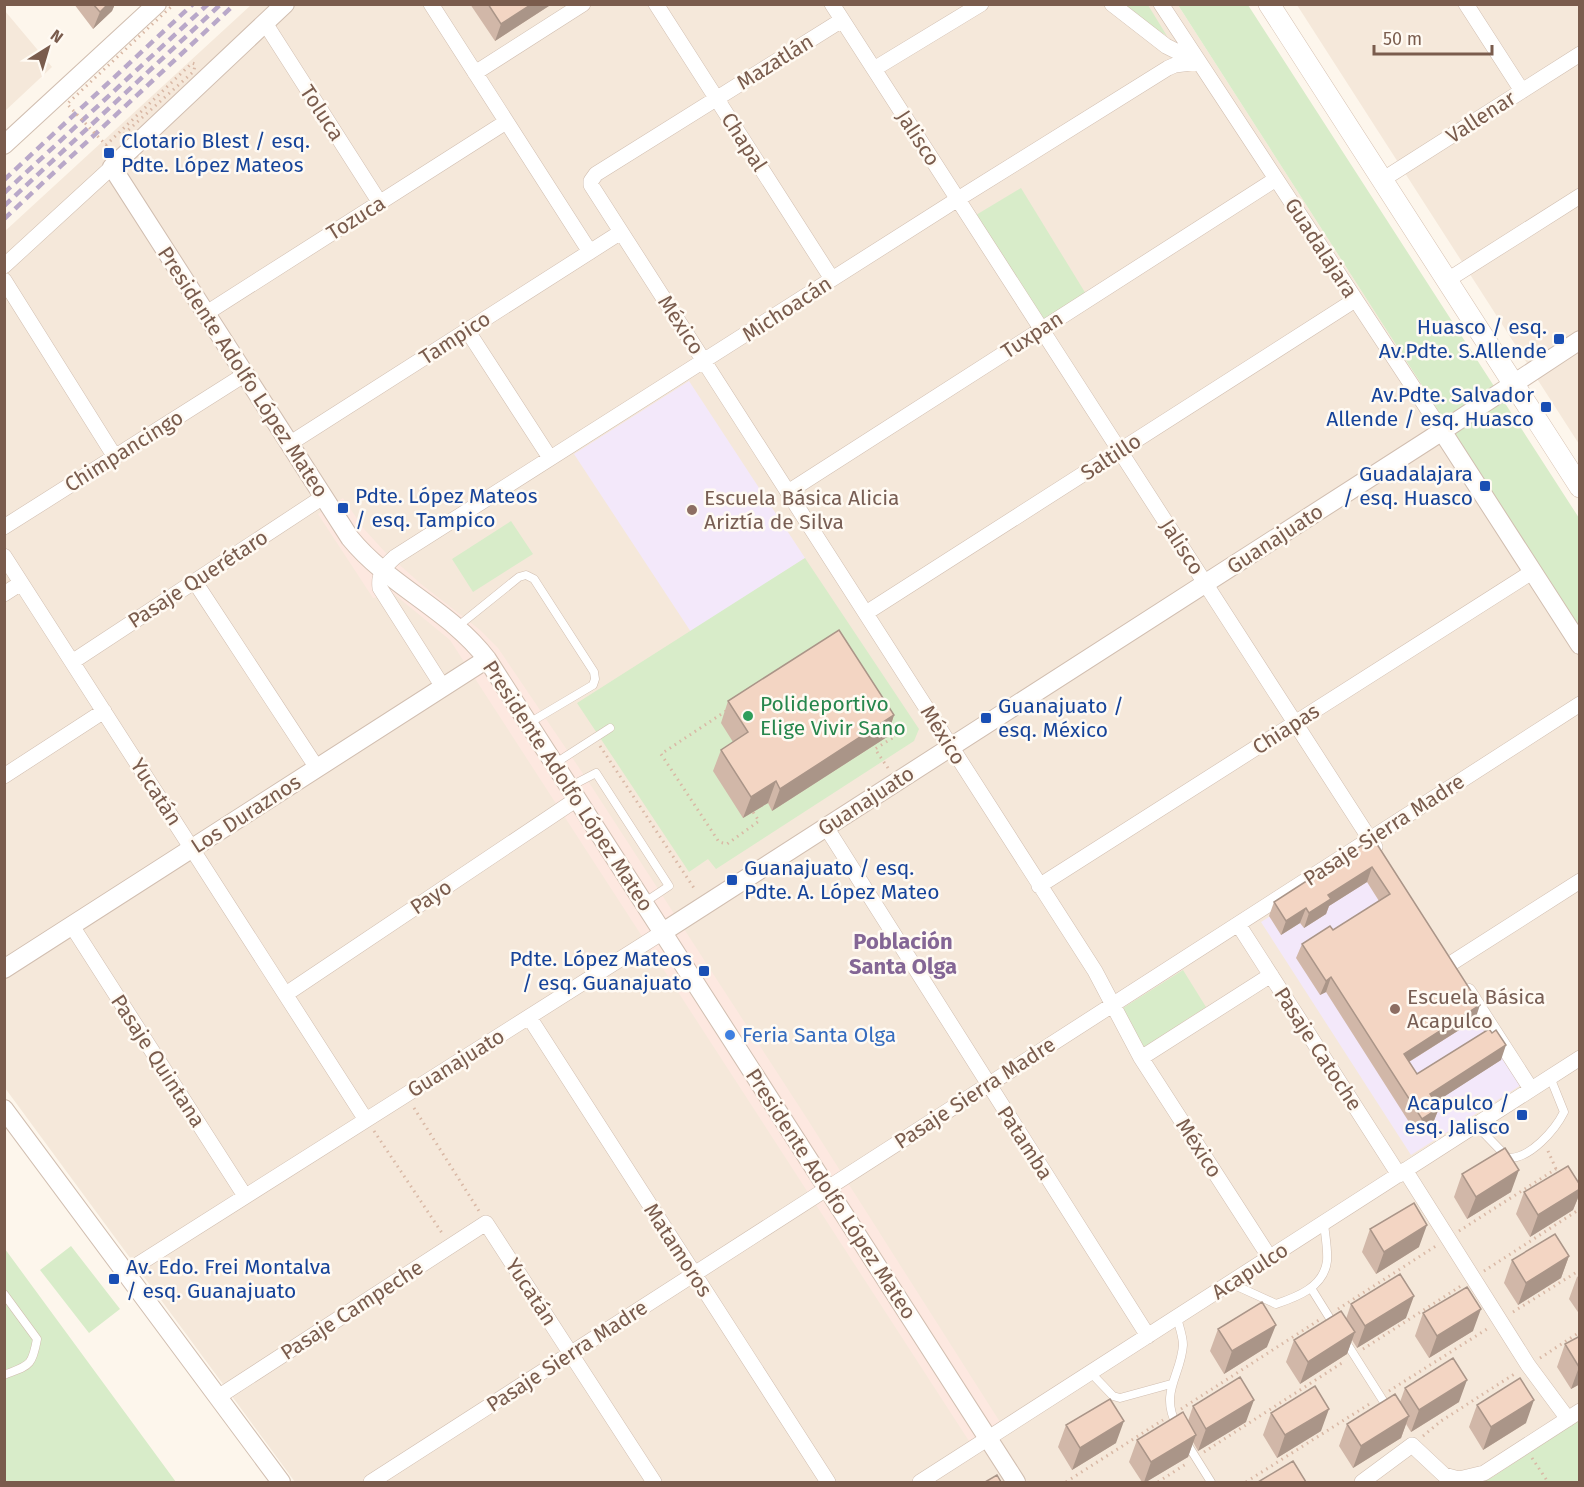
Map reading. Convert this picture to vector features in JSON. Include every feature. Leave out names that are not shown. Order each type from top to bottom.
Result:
[{"type":"main road","points":[[1269,4],[1580,487]]},
{"type":"street","points":[[4,146],[157,4]]},
{"type":"street","points":[[4,266],[285,4]]},
{"type":"street","points":[[431,4],[590,252]]},
{"type":"street","points":[[475,73],[582,4]]},
{"type":"street","name":"Chapal","points":[[656,4],[832,279]]},
{"type":"street","name":"Jalisco","points":[[832,4],[1382,858]]},
{"type":"street","points":[[873,69],[981,4]]},
{"type":"street","points":[[1112,4],[1166,46],[1199,62]]},
{"type":"street","name":"Guadalajara","points":[[1161,4],[1580,645]]},
{"type":"street","points":[[1466,4],[1522,91]]},
{"type":"street","name":"Mazatlán","points":[[591,184],[596,174],[842,20]]},
{"type":"street","name":"Toluca","points":[[265,23],[380,203]]},
{"type":"street","name":"Vallenar","points":[[1382,180],[1580,54]]},
{"type":"street","name":"Michoacán","points":[[382,570],[404,551],[692,367],[705,362],[832,279],[1168,68],[1175,64],[1199,62]]},
{"type":"street","name":"Tozuca","points":[[205,314],[506,122]]},
{"type":"street","name":"Presidente Adolfo López Mateo","points":[[112,167],[244,375],[358,547],[382,570],[457,627],[487,659],[1016,1482]]},
{"type":"street","name":"Tuxpan","points":[[788,492],[1276,179]]},
{"type":"street","name":"México","points":[[591,184],[1095,971],[1141,1058],[1270,1257]]},
{"type":"street","points":[[1446,281],[1580,196]]},
{"type":"street","name":"Tampico","points":[[289,444],[621,232]]},
{"type":"street","points":[[4,280],[115,457]]},
{"type":"street","name":"Saltillo","points":[[866,613],[1355,300]]},
{"type":"street","points":[[467,330],[550,458]]},
{"type":"street","name":"Guanajuato","points":[[126,1272],[663,932],[1580,340]]},
{"type":"street","name":"Chimpancingo","points":[[4,527],[244,375]]},
{"type":"street","name":"Pasaje Querétaro","points":[[72,662],[323,497]]},
{"type":"street","name":"Yucatán","points":[[4,556],[366,1120]]},
{"type":"street","points":[[382,570],[380,588],[443,687]]},
{"type":"street","name":"Chiapas","points":[[1040,886],[1532,572]]},
{"type":"street","points":[[195,582],[317,768]]},
{"type":"street","points":[[4,594],[21,583]]},
{"type":"street","name":"Los Duraznos","points":[[4,969],[487,659]]},
{"type":"street","name":"Pasaje Sierra Madre","points":[[371,1482],[1580,704]]},
{"type":"street","points":[[4,776],[104,711]]},
{"type":"street","name":"Payo","points":[[286,994],[573,793]]},
{"type":"street","name":"Patamba","points":[[826,827],[1148,1336]]},
{"type":"street","points":[[1531,1089],[1454,968],[1580,881]]},
{"type":"street","name":"Pasaje Catoche","points":[[1238,924],[1501,1320],[1528,1365],[1574,1415]]},
{"type":"street","name":"Pasaje Quintana","points":[[72,926],[245,1196]]},
{"type":"street","points":[[1141,1058],[1271,975]]},
{"type":"street","name":"Matamoros","points":[[529,1017],[828,1482]]},
{"type":"street","name":"Acapulco","points":[[921,1482],[1580,1058]]},
{"type":"street","points":[[4,1109],[281,1482]]},
{"type":"street","name":"Yucatán","points":[[486,1223],[651,1478]]},
{"type":"street","name":"Pasaje Campeche","points":[[218,1397],[486,1223]]},
{"type":"street","points":[[1362,1482],[1408,1440],[1444,1475],[1460,1479],[1484,1473],[1574,1415]]},
{"type":"street","points":[[635,1482],[651,1478]]},
{"type":"lane","points":[[457,627],[519,577],[526,575],[534,579],[594,672],[596,679],[593,685],[528,723]]},
{"type":"lane","points":[[554,764],[610,728]]},
{"type":"lane","points":[[573,793],[596,773],[669,886],[644,903]]},
{"type":"lane","points":[[1476,1125],[1508,1158],[1517,1158],[1543,1140],[1564,1112],[1550,1077]]},
{"type":"lane","points":[[1230,1283],[1276,1304],[1298,1297],[1317,1283],[1327,1262],[1324,1223]]},
{"type":"lane","points":[[1311,1288],[1393,1416]]},
{"type":"lane","points":[[4,1294],[37,1339],[34,1357],[27,1366],[4,1375]]},
{"type":"lane","points":[[1177,1318],[1183,1344],[1171,1384],[1171,1415],[1211,1482]]},
{"type":"lane","points":[[1091,1373],[1113,1396],[1120,1398],[1171,1384]]},
{"type":"path","points":[[124,134],[194,71],[195,64],[192,63],[106,145],[67,104],[174,4]]},
{"type":"path","points":[[735,705],[661,754],[719,842],[727,844],[759,821],[749,806]]},
{"type":"path","points":[[888,728],[894,738],[875,749],[891,772]]},
{"type":"path","points":[[594,738],[698,895]]},
{"type":"path","points":[[406,1095],[486,1223]]},
{"type":"path","points":[[366,1120],[451,1246]]},
{"type":"path","points":[[1543,1140],[1556,1169]]},
{"type":"path","points":[[1158,1482],[1580,1209]]},
{"type":"path","points":[[1246,1482],[1580,1270]]},
{"type":"path","points":[[1408,1440],[1580,1332]]},
{"type":"path","points":[[1525,1447],[1548,1482]]},
{"type":"shaded area","points":[[251,5],[1178,5],[1579,630],[1579,1420],[1491,1478],[1472,1482],[295,1482],[5,1088],[4,232]]},
{"type":"shaded area","points":[[1297,5],[1579,5],[1579,444]]},
{"type":"shaded area","points":[[5,11],[52,67],[5,111]]},
{"type":"shaded area","name":"Escuela Básica Alicia Ariztía de Silva","points":[[689,381],[805,558],[691,632],[574,454]]},
{"type":"shaded area","name":"Feria Santa Olga","points":[[343,498],[364,529],[385,552],[421,584],[480,630],[498,648],[588,781],[806,1117],[1000,1422],[969,1441],[450,640],[394,594],[373,598],[318,514]]},
{"type":"shaded area","name":"Escuela Básica Acapulco","points":[[1371,851],[1521,1085],[1411,1155],[1261,922]]},
{"type":"green space","points":[[1121,5],[1148,5],[1167,36]]},
{"type":"green space","points":[[1178,5],[1248,5],[1579,518],[1579,630]]},
{"type":"green space","points":[[1021,188],[1086,294],[1043,321],[976,215]]},
{"type":"green space","points":[[511,521],[533,554],[473,592],[452,559]]},
{"type":"green space","name":"Polideportivo Elige Vivir Sano","points":[[805,558],[919,729],[914,741],[716,869],[708,859],[689,872],[577,703]]},
{"type":"green space","points":[[1183,970],[1206,1007],[1143,1048],[1123,1008]]},
{"type":"green space","points":[[71,1246],[120,1309],[89,1333],[40,1270]]},
{"type":"green space","points":[[5,1249],[176,1482],[5,1482]]},
{"type":"green space","points":[[1579,1420],[1579,1482],[1472,1482],[1491,1478]]},
{"type":"building","points":[[93,4],[108,4],[100,12]]},
{"type":"building","points":[[488,4],[532,4],[501,24]]},
{"type":"building","points":[[839,630],[894,715],[780,789],[776,781],[751,797],[721,750],[748,732],[728,701]]},
{"type":"building","points":[[1373,838],[1480,1005],[1404,1054],[1417,1074],[1489,1029],[1492,1033],[1496,1030],[1506,1045],[1430,1094],[1439,1108],[1422,1119],[1331,977],[1326,981],[1302,944],[1330,926],[1333,930],[1390,894],[1372,867],[1328,895],[1331,899],[1309,913],[1306,908],[1286,921],[1274,902]]},
{"type":"building","points":[[1505,1148],[1519,1170],[1476,1197],[1462,1174]]},
{"type":"building","points":[[1568,1166],[1580,1185],[1580,1189],[1538,1215],[1524,1192]]},
{"type":"building","points":[[1414,1203],[1427,1225],[1384,1252],[1370,1229]]},
{"type":"building","points":[[1555,1234],[1569,1256],[1526,1283],[1512,1260]]},
{"type":"building","points":[[1400,1274],[1414,1296],[1365,1326],[1351,1304]]},
{"type":"building","points":[[1467,1287],[1481,1309],[1437,1336],[1423,1313]]},
{"type":"building","points":[[1262,1302],[1276,1325],[1232,1351],[1218,1329]]},
{"type":"building","points":[[1341,1311],[1355,1332],[1308,1362],[1294,1340]]},
{"type":"building","points":[[1580,1336],[1580,1367],[1579,1367],[1565,1344]]},
{"type":"building","points":[[1453,1358],[1467,1380],[1419,1410],[1405,1388]]},
{"type":"building","points":[[1240,1377],[1254,1400],[1206,1429],[1193,1406]]},
{"type":"building","points":[[1520,1378],[1534,1400],[1491,1427],[1477,1405]]},
{"type":"building","points":[[1315,1386],[1329,1409],[1285,1435],[1271,1413]]},
{"type":"building","points":[[1395,1394],[1409,1416],[1361,1446],[1347,1424]]},
{"type":"building","points":[[1110,1399],[1124,1421],[1080,1448],[1066,1425]]},
{"type":"building","points":[[1183,1412],[1196,1435],[1151,1462],[1137,1440]]},
{"type":"building","points":[[1293,1461],[1306,1482],[1258,1482]]},
{"type":"building","points":[[997,1475],[1001,1482],[985,1482]]},
{"type":"railway","points":[[4,180],[193,4]]},
{"type":"railway","points":[[4,193],[208,4]]},
{"type":"railway","points":[[4,206],[221,4]]},
{"type":"railway","points":[[4,219],[235,4]]},
{"type":"place","name":"Clotario Blest / esq. Pdte. López Mateos","points":[[109,153]]},
{"type":"place","name":"Huasco / esq. Av.Pdte. S.Allende","points":[[1559,339]]},
{"type":"place","name":"Av.Pdte. Salvador Allende / esq. Huasco","points":[[1546,407]]},
{"type":"place","name":"Guadalajara / esq. Huasco","points":[[1485,486]]},
{"type":"place","name":"Pdte. López Mateos / esq. Tampico","points":[[343,508]]},
{"type":"place","name":"Escuela Básica Alicia Ariztía de Silva","points":[[692,510]]},
{"type":"place","name":"Polideportivo Elige Vivir Sano","points":[[748,716]]},
{"type":"place","name":"Guanajuato / esq. México","points":[[986,718]]},
{"type":"place","name":"Guanajuato / esq. Pdte. A. López Mateo","points":[[732,880]]},
{"type":"place","name":"Pdte. López Mateos / esq. Guanajuato","points":[[704,971]]},
{"type":"place","name":"Escuela Básica Acapulco","points":[[1395,1009]]},
{"type":"place","name":"Feria Santa Olga","points":[[730,1035]]},
{"type":"place","name":"Acapulco / esq. Jalisco","points":[[1522,1115]]},
{"type":"place","name":"Av. Edo. Frei Montalva / esq. Guanajuato","points":[[114,1279]]},
{"type":"district","name":"Población Santa Olga","points":[[903,954]]}]
